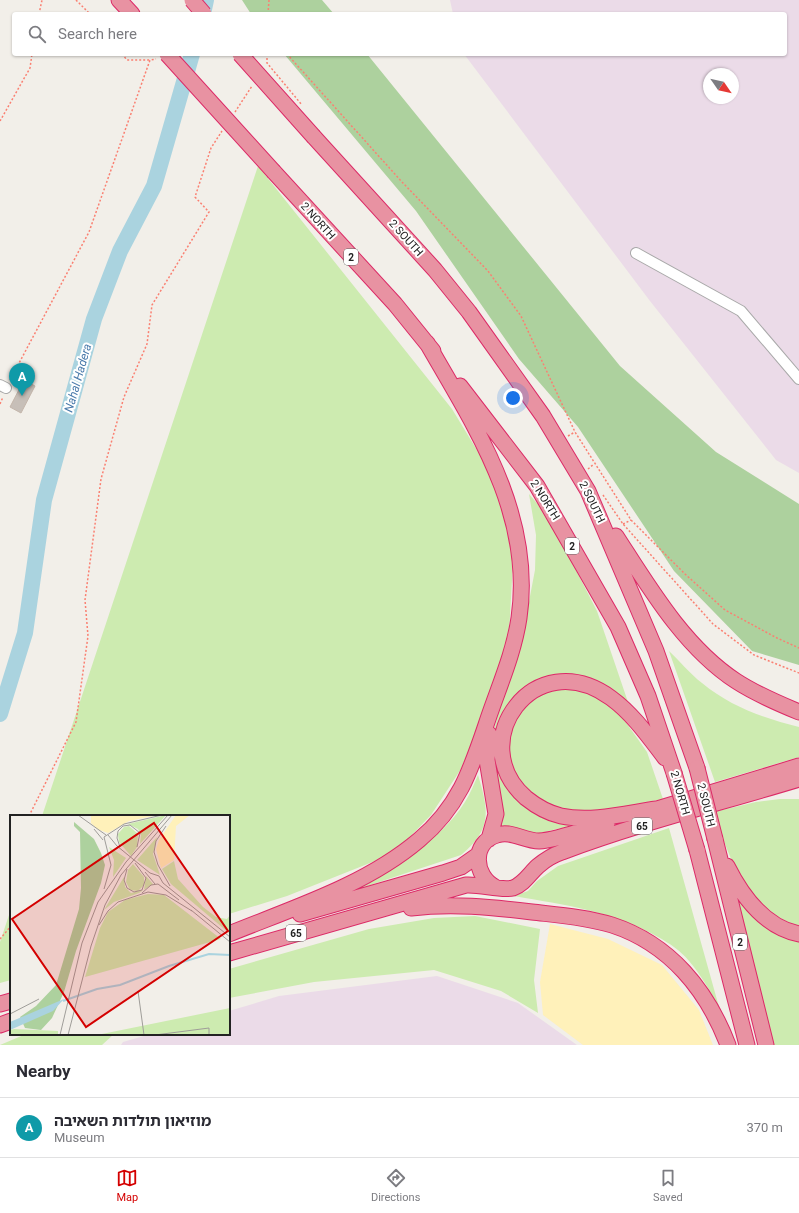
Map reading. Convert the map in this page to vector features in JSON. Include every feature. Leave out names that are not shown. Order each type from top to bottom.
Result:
[{"type":"highway","points":[[119,0],[130,12]]},
{"type":"highway","points":[[192,0],[202,12]]},
{"type":"highway","name":"2 SOUTH","points":[[242,56],[435,270],[469,312],[543,416],[588,491],[656,651],[697,768],[766,1045]]},
{"type":"highway","name":"2 NORTH","points":[[162,57],[274,172],[395,304],[517,458],[554,514],[618,628],[648,696],[673,770],[697,850],[748,1045]]},
{"type":"highway","points":[[230,934],[319,897],[358,878],[395,858],[433,828],[450,807],[468,777],[499,688],[513,646],[519,619],[522,592],[522,567],[518,539],[508,500],[487,448],[427,343]]},
{"type":"highway","points":[[588,491],[643,578],[667,611],[700,650],[735,680],[754,692],[799,712]]},
{"type":"highway","points":[[663,808],[583,817],[561,816],[529,801],[512,784],[503,762],[503,739],[506,725],[512,713],[528,695],[539,687],[553,682],[577,682],[600,692],[624,709],[673,770]]},
{"type":"highway","points":[[489,839],[496,814],[488,767],[487,744],[499,688]]},
{"type":"highway","name":"65","points":[[230,934],[461,867],[478,855],[482,846],[489,839],[504,833],[532,840],[546,839],[663,808],[799,766]]},
{"type":"highway","name":"65","points":[[230,953],[466,885],[478,884],[505,889],[514,887],[522,883],[539,866],[560,853],[661,820],[799,779]]},
{"type":"highway","points":[[732,799],[773,792],[799,791]]},
{"type":"highway","points":[[715,842],[738,885],[757,911],[771,923],[799,934]]},
{"type":"highway","points":[[478,855],[478,863],[481,874],[489,884],[496,887]]},
{"type":"highway","points":[[362,915],[424,907],[463,905],[575,918],[612,925],[652,943],[671,957],[688,974],[713,1013],[728,1045]]},
{"type":"highway","points":[[0,1004],[10,1001]]},
{"type":"highway","points":[[0,1025],[10,1021]]},
{"type":"lane","points":[[636,253],[741,311],[799,379]]},
{"type":"path","points":[[39,12],[42,0]]},
{"type":"path","points":[[76,0],[88,12]]},
{"type":"path","points":[[268,12],[269,0]]},
{"type":"path","points":[[0,121],[30,68],[32,56]]},
{"type":"path","points":[[124,56],[127,60],[150,60],[162,57]]},
{"type":"path","points":[[289,56],[402,182],[488,271],[521,316],[575,432],[631,520],[685,574],[725,610],[799,648]]},
{"type":"path","points":[[3,387],[89,232],[150,60]]},
{"type":"path","points":[[263,70],[267,63]]},
{"type":"path","points":[[233,115],[254,83]]},
{"type":"path","points":[[30,815],[76,722],[88,636],[86,600],[101,479],[124,397],[147,344],[152,305],[209,212],[195,197],[211,148],[224,128]]},
{"type":"path","points":[[565,437],[575,432]]},
{"type":"path","points":[[587,470],[594,464]]},
{"type":"path","points":[[623,524],[631,520]]},
{"type":"path","points":[[0,939],[10,927]]},
{"type":"shaded area","points":[[450,0],[799,0],[799,473],[776,460],[650,301],[466,56],[787,56],[787,12],[453,12]]},
{"type":"shaded area","points":[[437,976],[518,1003],[577,1045],[121,1045],[123,1042],[148,1035],[230,1035],[230,1011],[279,996]]},
{"type":"green space","points":[[242,0],[322,0],[332,12],[250,12]]},
{"type":"green space","points":[[286,56],[369,56],[620,366],[716,452],[799,504],[799,665],[752,651],[674,571],[578,427],[519,359],[416,211]]},
{"type":"green space","points":[[258,166],[452,409],[480,455],[504,507],[513,562],[509,634],[488,704],[461,769],[431,815],[399,848],[380,859],[287,896],[230,914],[230,815],[42,815]]},
{"type":"green space","points":[[529,494],[548,516],[597,611],[629,705],[590,680],[578,676],[551,676],[537,681],[524,690],[496,751],[497,764],[501,775],[516,797],[583,823],[531,835],[500,830],[494,779],[494,730],[522,638],[535,570],[536,535]]},
{"type":"green space","points":[[669,651],[689,672],[724,699],[748,711],[799,727],[799,757],[715,782]]},
{"type":"green space","points":[[554,688],[576,688],[606,702],[620,714],[647,752],[663,799],[601,810],[575,811],[550,806],[526,790],[514,773],[512,765],[509,748],[511,730],[518,716],[525,707]]},
{"type":"green space","points":[[478,775],[486,809],[483,828],[471,846],[461,855],[358,889],[416,851],[443,829],[465,802]]},
{"type":"green space","points":[[780,799],[799,799],[799,926],[781,918],[766,908],[753,896],[734,865],[714,812],[756,802]]},
{"type":"green space","points":[[669,828],[719,1007],[709,989],[686,957],[658,937],[641,928],[606,915],[570,906],[514,896],[528,891],[537,881],[558,866]]},
{"type":"green space","points":[[733,888],[799,940],[799,1045],[772,1045]]},
{"type":"green space","points":[[10,912],[10,980],[0,983],[0,942]]},
{"type":"green space","points":[[475,916],[540,929],[534,980],[538,1013],[501,991],[434,970],[314,982],[230,998],[230,969],[369,929],[434,918]]},
{"type":"green space","points":[[24,1035],[113,1035],[102,1045],[0,1045]]},
{"type":"sand","points":[[550,924],[608,939],[662,965],[699,1010],[713,1045],[583,1045],[543,1015],[540,982]]},
{"type":"building","points":[[24,380],[35,386],[21,413],[10,407]]},
{"type":"waterway","name":"Nahal Hadera","points":[[203,12],[206,0]]},
{"type":"waterway","name":"Nahal Hadera","points":[[0,714],[25,633],[44,500],[94,319],[120,251],[154,186],[191,56]]},
{"type":"place","name":"מוזיאון תולדות השאיבה","points":[[22,396]]}]
